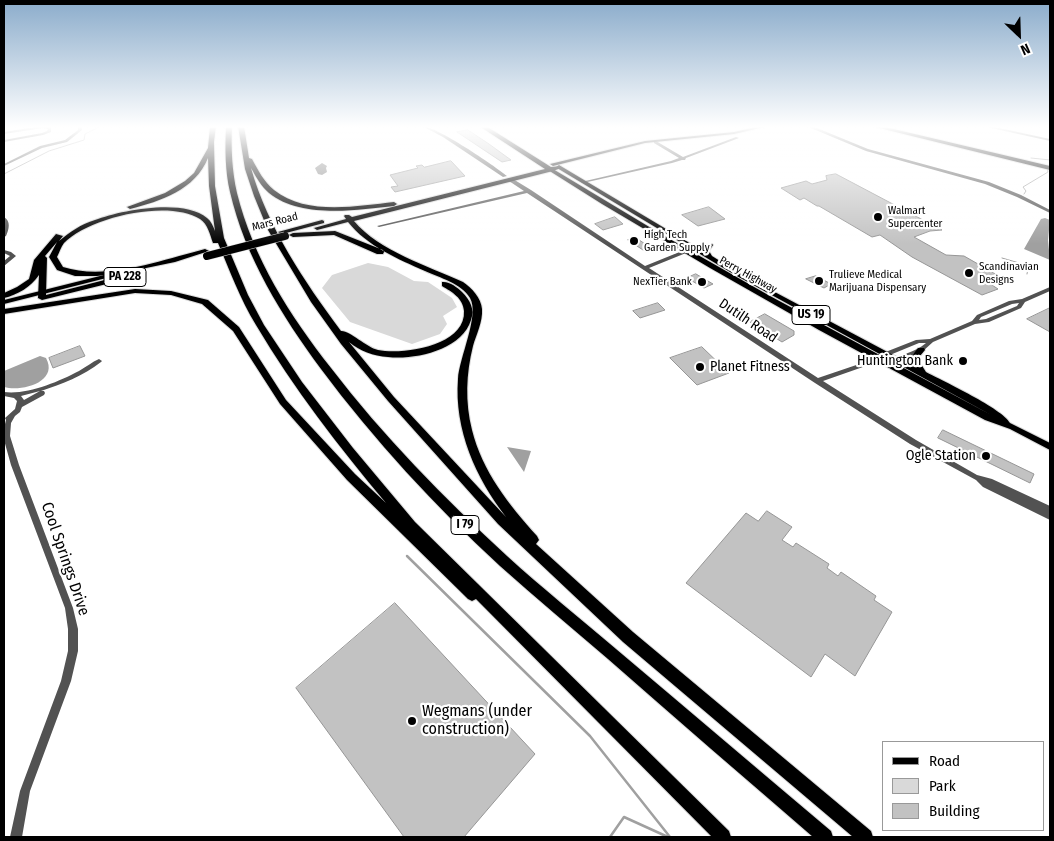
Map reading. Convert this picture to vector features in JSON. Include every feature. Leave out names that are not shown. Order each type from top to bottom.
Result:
[{"type":"highway","points":[[4,296],[20,289],[32,280],[38,260],[57,237],[79,224],[164,196],[184,186],[202,169],[203,165]]},
{"type":"highway","points":[[212,165],[214,207],[220,238],[231,268]]},
{"type":"highway","name":"I 79","points":[[230,165],[234,194],[245,230],[258,260],[296,326],[349,398],[389,445],[464,524],[504,561],[825,837]]},
{"type":"highway","points":[[248,165],[252,182],[265,217],[288,260],[314,300],[368,373],[444,459],[502,520],[579,590],[628,638],[865,837]]},
{"type":"highway","points":[[254,165],[264,184],[277,195],[292,202],[338,209],[394,204]]},
{"type":"highway","name":"Mars Road","points":[[287,234],[349,218],[372,215],[549,166]]},
{"type":"highway","name":"PA 228","points":[[549,166],[559,167]]},
{"type":"highway","name":"Mars Road","points":[[42,296],[349,218],[394,204],[508,178]]},
{"type":"highway","points":[[136,269],[106,274],[80,274],[60,268],[53,261],[53,257],[56,248],[65,238],[92,223],[134,212],[174,209],[195,214],[207,222],[218,248],[231,268],[260,325],[280,356],[349,451],[412,526],[723,837]]},
{"type":"highway","points":[[360,228],[363,221],[372,215]]},
{"type":"highway","points":[[349,218],[378,245],[460,284],[474,298],[478,313],[462,376],[462,400],[468,433],[475,454],[486,478],[513,518],[579,590]]},
{"type":"highway","points":[[287,234],[336,233],[391,257],[456,290],[468,305],[469,317],[457,335],[440,346],[412,354],[385,354],[370,351],[354,342],[340,331],[314,300]]},
{"type":"highway","points":[[42,296],[44,275],[42,262],[44,252]]},
{"type":"highway","name":"Mars Road","points":[[136,269],[206,254]]},
{"type":"highway","points":[[4,310],[136,291],[172,293],[205,302],[236,329],[282,402],[351,477],[447,572],[590,704]]},
{"type":"main road","points":[[559,167],[566,165]]},
{"type":"main road","name":"Perry Highway","points":[[549,166],[690,249],[882,357],[895,360],[993,412],[1013,427],[1050,447]]},
{"type":"main road","name":"Perry Highway","points":[[559,167],[690,249],[710,258],[988,418],[1013,427]]},
{"type":"main road","points":[[710,244],[706,251],[710,258]]},
{"type":"main road","name":"Mars Road","points":[[4,310],[42,296],[136,269]]},
{"type":"main road","name":"Mars Road","points":[[4,302],[42,296]]},
{"type":"main road","points":[[920,350],[915,357],[915,363],[927,377]]},
{"type":"street","name":"Dutilh Road","points":[[489,165],[913,442],[976,477],[1050,510]]},
{"type":"street","points":[[582,182],[656,165]]},
{"type":"street","points":[[922,165],[987,183],[1025,198],[1050,212]]},
{"type":"street","points":[[379,226],[529,191]]},
{"type":"street","points":[[4,218],[7,226],[4,236]]},
{"type":"street","points":[[645,268],[690,249]]},
{"type":"street","points":[[4,251],[13,256],[4,264]]},
{"type":"street","points":[[817,381],[882,357],[918,341],[931,340],[974,322],[987,321],[1019,307],[1023,301],[1050,289]]},
{"type":"street","points":[[895,360],[926,347],[931,340]]},
{"type":"street","points":[[4,394],[14,395],[38,390],[84,371],[99,362],[90,372],[37,394],[21,405],[12,416],[4,421]]},
{"type":"street","points":[[14,395],[20,398],[21,405]]},
{"type":"street","name":"Cool Springs Drive","points":[[12,416],[5,435],[7,448],[69,608],[73,629],[73,651],[66,681],[25,791],[16,837]]},
{"type":"street","name":"Dutilh Road","points":[[976,477],[986,485],[1050,517]]},
{"type":"green space","points":[[368,263],[388,267],[414,281],[428,282],[452,298],[457,307],[443,316],[447,324],[440,334],[412,344],[350,322],[322,288],[332,275]]},
{"type":"shaded area","points":[[1041,219],[1050,220],[1048,240],[1050,260],[1024,249]]},
{"type":"shaded area","points":[[40,356],[46,358],[49,366],[43,379],[37,383],[20,388],[4,387],[4,371]]},
{"type":"shaded area","points":[[507,447],[531,451],[524,472]]},
{"type":"building","points":[[422,165],[424,167],[455,165],[465,176],[395,192],[391,187],[398,186],[390,175],[418,168],[416,166]]},
{"type":"building","name":"Walmart Supercenter","points":[[836,174],[942,230],[930,231],[914,237],[946,255],[964,256],[999,276],[995,277],[1000,280],[992,285],[998,289],[982,295],[912,257],[880,235],[872,237],[819,206],[804,198],[800,200],[781,188],[806,181],[812,184],[827,180],[826,176]]},
{"type":"building","points":[[709,207],[725,219],[698,226],[682,215]]},
{"type":"building","points":[[615,217],[623,224],[603,230],[595,224]]},
{"type":"building","points":[[636,238],[653,249],[646,252],[628,240]]},
{"type":"building","name":"NexTier Bank","points":[[696,274],[713,284],[704,288],[687,278]]},
{"type":"building","name":"Trulieve Medical Marijuana Dispensary","points":[[816,276],[831,284],[824,288],[806,279]]},
{"type":"building","points":[[658,303],[665,310],[640,318],[633,311]]},
{"type":"building","points":[[1050,308],[1050,332],[1027,319]]},
{"type":"building","points":[[765,314],[794,331],[794,335],[782,342],[750,322]]},
{"type":"building","points":[[80,346],[85,356],[53,368],[49,358]]},
{"type":"building","name":"Planet Fitness","points":[[702,347],[729,373],[697,385],[670,358]]},
{"type":"building","name":"Ogle Station","points":[[943,430],[1034,474],[1030,483],[938,438]]},
{"type":"building","points":[[767,511],[792,527],[782,540],[793,547],[796,543],[829,564],[827,568],[838,576],[841,572],[876,596],[874,600],[892,612],[855,676],[825,654],[811,677],[686,583],[746,513],[758,521]]},
{"type":"building","name":"Wegmans (under construction)","points":[[395,603],[535,754],[464,837],[404,837],[296,688]]},
{"type":"waterway","points":[[4,174],[21,165]]},
{"type":"waterway","points":[[1024,194],[1026,191],[1023,187],[1048,172],[1047,169]]},
{"type":"waterway","points":[[1002,258],[1026,265],[1028,267],[1027,274]]},
{"type":"waterway","points":[[407,556],[590,736],[670,837]]},
{"type":"waterway","points":[[610,837],[624,817],[668,837]]},
{"type":"taxiway","points":[[322,166],[320,168],[322,172]]},
{"type":"place","name":"Walmart Supercenter","points":[[878,217]]},
{"type":"place","name":"High Tech Garden Supply","points":[[634,241]]},
{"type":"place","name":"Scandinavian Designs","points":[[969,273]]},
{"type":"place","name":"Trulieve Medical Marijuana Dispensary","points":[[819,281]]},
{"type":"place","name":"NexTier Bank","points":[[702,282]]},
{"type":"place","name":"Huntington Bank","points":[[963,361]]},
{"type":"place","name":"Planet Fitness","points":[[700,367]]},
{"type":"place","name":"Ogle Station","points":[[986,456]]},
{"type":"place","name":"Wegmans (under construction)","points":[[412,721]]}]
